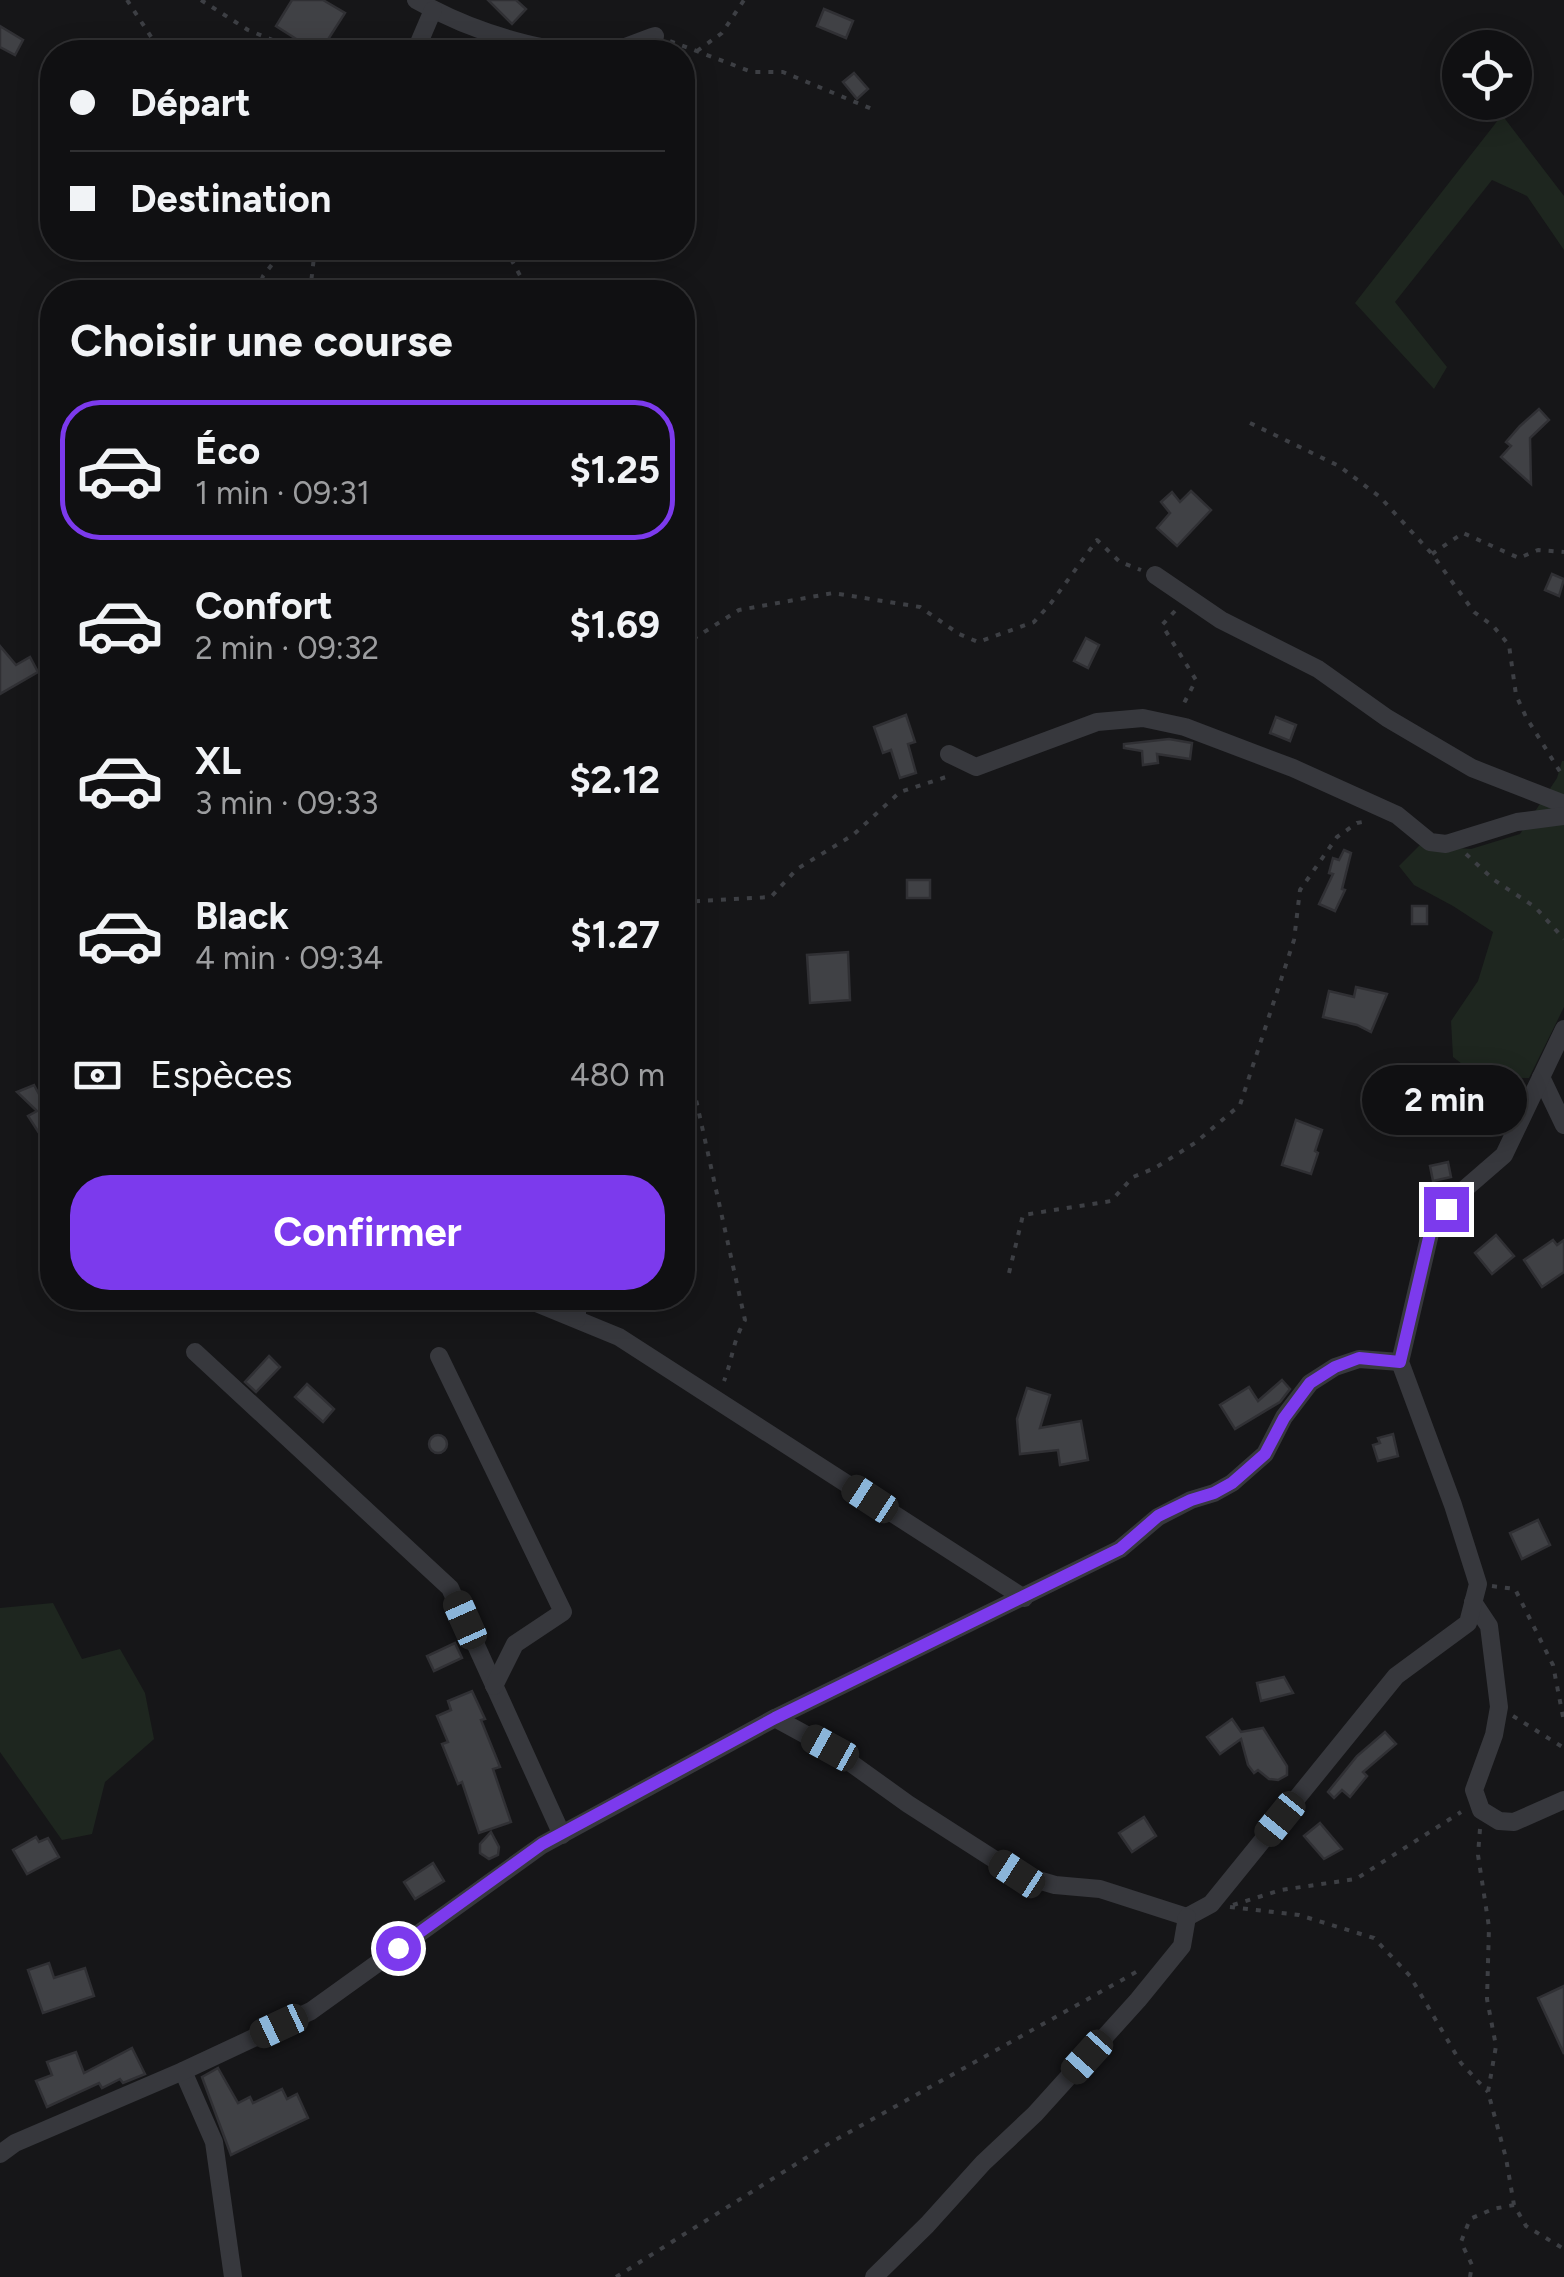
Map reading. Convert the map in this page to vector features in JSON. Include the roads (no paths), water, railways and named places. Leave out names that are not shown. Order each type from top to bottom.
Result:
[{"type":"street","points":[[417,40],[425,5],[512,40]]},
{"type":"street","points":[[642,40],[654,36]]},
{"type":"street","points":[[1155,575],[1221,620],[1318,669],[1387,718],[1472,768],[1564,804]]},
{"type":"street","points":[[949,754],[976,767],[1097,722],[1143,718],[1185,727],[1293,768],[1397,815],[1430,842],[1446,844],[1517,822],[1564,816]]},
{"type":"street","points":[[1564,1028],[1504,1155],[1432,1225],[1400,1362],[1453,1505],[1475,1593],[1489,1626],[1499,1707],[1494,1735],[1474,1790],[1481,1810],[1499,1821],[1514,1822],[1564,1800]]},
{"type":"street","points":[[1541,1077],[1564,1125]]},
{"type":"street","points":[[554,1310],[619,1336],[1024,1598]]},
{"type":"street","points":[[577,1310],[577,1319]]},
{"type":"street","points":[[195,1352],[450,1588],[562,1836]]},
{"type":"street","points":[[439,1356],[563,1612],[516,1644],[494,1686]]},
{"type":"street","points":[[0,2154],[15,2143],[182,2072],[311,2011],[542,1844],[775,1718],[1120,1549],[1158,1516],[1232,1483],[1265,1454],[1284,1418],[1310,1383],[1335,1367],[1359,1358],[1400,1362]]},
{"type":"street","points":[[775,1718],[830,1748],[1017,1874],[1055,1885],[1100,1889],[1187,1918],[1211,1904],[1396,1676],[1468,1622],[1475,1593]]},
{"type":"street","points":[[874,2277],[983,2163],[1036,2114],[1138,2000],[1182,1946],[1187,1918]]},
{"type":"street","points":[[182,2072],[214,2142],[233,2277]]}]
